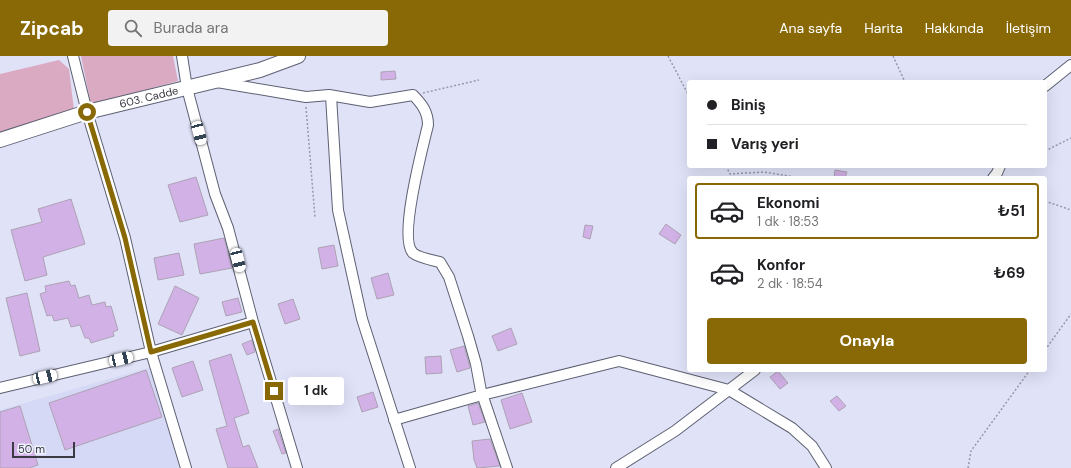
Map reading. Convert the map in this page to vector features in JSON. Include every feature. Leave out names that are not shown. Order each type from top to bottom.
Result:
[{"type":"street","points":[[73,56],[87,112],[125,238],[151,352],[186,468]]},
{"type":"street","points":[[182,56],[187,88],[215,194],[238,260],[253,322],[297,468]]},
{"type":"street","name":"603. Cadde","points":[[0,140],[87,112],[260,70],[298,56]]},
{"type":"street","points":[[1047,84],[1071,65]]},
{"type":"street","points":[[212,82],[306,97],[331,96],[370,102],[413,95],[428,115],[428,125],[411,200],[408,238],[410,249],[414,254],[440,262],[449,277],[468,336],[482,395],[507,468]]},
{"type":"street","points":[[331,96],[338,210],[362,319],[410,468]]},
{"type":"street","points":[[0,388],[151,352],[253,322]]},
{"type":"street","points":[[394,420],[482,395],[619,361],[729,390],[792,428],[812,446],[826,468]]},
{"type":"street","points":[[616,468],[675,431],[752,372]]},
{"type":"path","points":[[668,56],[687,92]]},
{"type":"path","points":[[893,56],[904,80]]},
{"type":"path","points":[[413,95],[480,80]]},
{"type":"path","points":[[306,97],[315,218]]},
{"type":"path","points":[[1047,149],[1071,138]]},
{"type":"path","points":[[727,168],[730,174],[764,172],[788,176]]},
{"type":"path","points":[[1047,202],[1071,210]]},
{"type":"path","points":[[1047,347],[1071,314]]},
{"type":"path","points":[[968,468],[971,451],[1029,372]]},
{"type":"shaded area","points":[[81,56],[173,56],[178,81],[91,105]]},
{"type":"shaded area","points":[[59,60],[69,69],[74,110],[0,132],[0,74]]},
{"type":"shaded area","points":[[151,367],[179,468],[0,468],[0,410]]},
{"type":"building","points":[[395,71],[396,79],[381,80],[381,72]]},
{"type":"building","points":[[835,170],[847,172],[846,176],[834,176]]},
{"type":"building","points":[[196,177],[208,215],[180,222],[168,185]]},
{"type":"building","points":[[71,199],[85,244],[43,257],[47,275],[25,281],[11,230],[42,222],[38,209]]},
{"type":"building","points":[[666,224],[681,235],[675,244],[659,234]]},
{"type":"building","points":[[585,225],[593,226],[590,239],[583,237]]},
{"type":"building","points":[[224,238],[232,268],[200,274],[194,244]]},
{"type":"building","points":[[334,245],[338,266],[322,269],[318,248]]},
{"type":"building","points":[[179,253],[184,275],[158,280],[154,258]]},
{"type":"building","points":[[388,273],[394,295],[377,299],[371,278]]},
{"type":"building","points":[[69,281],[71,286],[75,285],[79,298],[89,295],[92,305],[105,302],[106,307],[111,306],[118,330],[113,332],[114,336],[91,343],[89,338],[85,338],[80,325],[71,327],[68,318],[54,321],[52,315],[47,316],[40,294],[46,292],[45,286]]},
{"type":"building","points":[[175,286],[199,298],[182,335],[158,324]]},
{"type":"building","points":[[27,293],[40,351],[20,356],[6,298]]},
{"type":"building","points":[[238,298],[242,312],[226,316],[222,302]]},
{"type":"building","points":[[293,299],[300,319],[285,324],[278,304]]},
{"type":"building","points":[[511,328],[517,344],[498,351],[492,336]]},
{"type":"building","points":[[252,340],[255,352],[247,355],[242,344]]},
{"type":"building","points":[[464,346],[470,368],[457,372],[450,350]]},
{"type":"building","points":[[231,354],[249,413],[234,418],[243,447],[249,445],[258,468],[228,468],[216,429],[227,426],[209,361]]},
{"type":"building","points":[[441,356],[442,373],[426,374],[425,357]]},
{"type":"building","points":[[193,361],[203,390],[182,397],[172,368]]},
{"type":"building","points":[[146,370],[162,417],[65,450],[49,403]]},
{"type":"building","points":[[779,372],[788,383],[780,389],[770,377]]},
{"type":"building","points":[[373,392],[378,407],[362,412],[357,397]]},
{"type":"building","points":[[522,393],[532,422],[510,429],[501,400]]},
{"type":"building","points":[[837,396],[846,406],[839,411],[830,401]]},
{"type":"building","points":[[478,403],[485,422],[473,425],[468,406]]},
{"type":"building","points":[[20,406],[38,465],[29,468],[0,468],[0,412]]},
{"type":"building","points":[[278,429],[286,453],[282,454],[273,431]]},
{"type":"building","points":[[490,439],[500,466],[477,468],[474,460],[472,441]]},
{"type":"route","points":[[87,112],[125,238],[151,352],[253,322],[274,391]]}]
